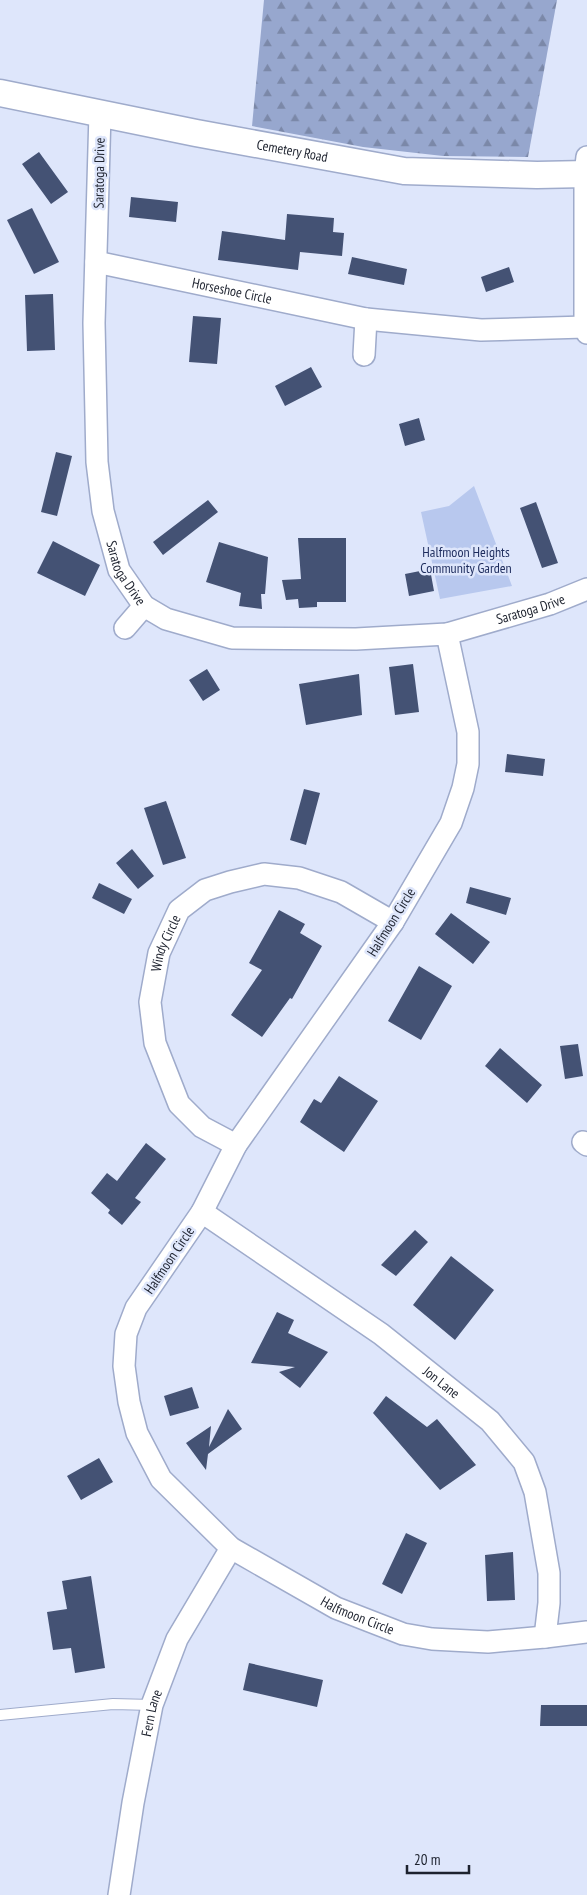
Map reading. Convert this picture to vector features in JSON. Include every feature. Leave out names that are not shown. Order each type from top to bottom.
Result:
[{"type":"street","name":"Cemetery Road","points":[[0,93],[196,133],[404,171],[537,175],[586,168]]},
{"type":"street","name":"Saratoga Drive","points":[[100,113],[94,323],[97,462],[102,511],[119,570],[144,606],[166,619],[232,638],[356,639],[447,634],[550,604],[587,588]]},
{"type":"street","points":[[586,168],[586,330]]},
{"type":"street","name":"Horseshoe Circle","points":[[96,262],[366,319],[482,330],[586,330]]},
{"type":"street","points":[[364,355],[366,319]]},
{"type":"street","points":[[125,628],[144,606]]},
{"type":"street","name":"Halfmoon Circle","points":[[447,634],[468,732],[468,764],[463,788],[451,823],[393,922],[236,1146],[202,1212],[136,1308],[126,1334],[124,1366],[129,1402],[138,1432],[161,1479],[231,1548],[336,1608],[403,1634],[432,1639],[488,1642],[587,1632]]},
{"type":"street","name":"Windy Circle","points":[[236,1146],[202,1128],[179,1104],[155,1043],[150,1002],[159,953],[179,910],[205,890],[264,874],[299,878],[320,884],[340,892],[393,922]]},
{"type":"street","name":"Jon Lane","points":[[202,1212],[381,1334],[490,1422],[524,1462],[535,1492],[549,1573],[549,1603],[545,1637]]},
{"type":"street","name":"Fern Lane","points":[[119,1895],[133,1803],[152,1705],[177,1639],[231,1548]]},
{"type":"lane","points":[[0,1715],[113,1704],[152,1705]]},
{"type":"green space","points":[[264,0],[557,0],[528,157],[443,156],[363,147],[252,126]]},
{"type":"green space","name":"Halfmoon Heights Community Garden","points":[[474,486],[512,586],[440,599],[421,512],[449,506]]},
{"type":"building","points":[[39,152],[68,192],[51,204],[22,164]]},
{"type":"building","points":[[131,197],[178,202],[176,222],[129,217]]},
{"type":"building","points":[[32,208],[59,262],[34,274],[7,220]]},
{"type":"building","points":[[287,214],[334,218],[333,232],[344,233],[342,256],[300,252],[298,270],[218,260],[222,231],[285,240]]},
{"type":"building","points":[[352,257],[407,269],[404,285],[348,274]]},
{"type":"building","points":[[509,267],[514,282],[486,292],[481,277]]},
{"type":"building","points":[[53,294],[55,350],[27,351],[25,295]]},
{"type":"building","points":[[193,316],[221,318],[217,364],[189,362]]},
{"type":"building","points":[[311,367],[322,387],[285,406],[275,386]]},
{"type":"building","points":[[419,418],[425,440],[405,446],[399,424]]},
{"type":"building","points":[[56,452],[72,456],[57,516],[41,512]]},
{"type":"building","points":[[208,500],[218,512],[163,555],[153,542]]},
{"type":"building","points":[[536,502],[558,563],[542,568],[520,508]]},
{"type":"building","points":[[298,538],[346,538],[346,602],[317,602],[317,607],[299,608],[298,599],[286,600],[282,580],[301,579]]},
{"type":"building","points":[[53,541],[100,565],[85,596],[37,573]]},
{"type":"building","points":[[219,542],[268,557],[265,594],[261,594],[262,609],[239,606],[241,593],[206,582]]},
{"type":"building","points":[[430,569],[434,591],[409,596],[405,574]]},
{"type":"building","points":[[413,664],[419,712],[395,715],[389,667]]},
{"type":"building","points":[[207,669],[220,690],[203,701],[189,680]]},
{"type":"building","points":[[359,674],[362,715],[306,725],[299,684]]},
{"type":"building","points":[[507,754],[545,759],[543,776],[505,772]]},
{"type":"building","points":[[304,789],[320,793],[306,845],[290,840]]},
{"type":"building","points":[[166,801],[186,858],[163,865],[144,808]]},
{"type":"building","points":[[132,849],[154,876],[138,889],[116,863]]},
{"type":"building","points":[[99,883],[132,899],[124,914],[92,898]]},
{"type":"building","points":[[470,887],[511,898],[506,915],[466,903]]},
{"type":"building","points":[[279,910],[305,924],[300,933],[322,946],[292,999],[290,998],[262,1037],[231,1015],[262,970],[249,963]]},
{"type":"building","points":[[451,913],[490,942],[473,964],[435,934]]},
{"type":"building","points":[[419,966],[452,986],[421,1040],[388,1021]]},
{"type":"building","points":[[578,1044],[583,1076],[565,1079],[560,1046]]},
{"type":"building","points":[[500,1048],[542,1085],[527,1103],[485,1066]]},
{"type":"building","points":[[339,1076],[378,1101],[344,1152],[300,1122],[314,1099],[321,1103]]},
{"type":"building","points":[[146,1143],[166,1159],[135,1198],[141,1202],[122,1225],[108,1213],[110,1210],[91,1193],[107,1173],[117,1181]]},
{"type":"building","points":[[415,1230],[428,1242],[396,1276],[381,1265]]},
{"type":"building","points":[[451,1256],[494,1290],[455,1340],[413,1305]]},
{"type":"building","points":[[277,1312],[294,1320],[288,1333],[328,1352],[300,1388],[279,1372],[295,1367],[251,1363]]},
{"type":"building","points":[[192,1387],[199,1408],[170,1416],[164,1396]]},
{"type":"building","points":[[386,1396],[427,1427],[437,1419],[476,1465],[440,1490],[373,1413]]},
{"type":"building","points":[[228,1409],[242,1429],[208,1454],[206,1470],[186,1443],[211,1426],[209,1447]]},
{"type":"building","points":[[99,1458],[113,1482],[81,1500],[67,1476]]},
{"type":"building","points":[[406,1533],[427,1543],[402,1594],[382,1584]]},
{"type":"building","points":[[513,1552],[515,1600],[487,1601],[485,1555]]},
{"type":"building","points":[[91,1576],[105,1668],[75,1673],[71,1648],[53,1650],[47,1612],[67,1609],[62,1581]]},
{"type":"building","points":[[249,1663],[323,1680],[317,1707],[243,1690]]},
{"type":"building","points":[[541,1705],[587,1705],[587,1726],[540,1726]]}]
